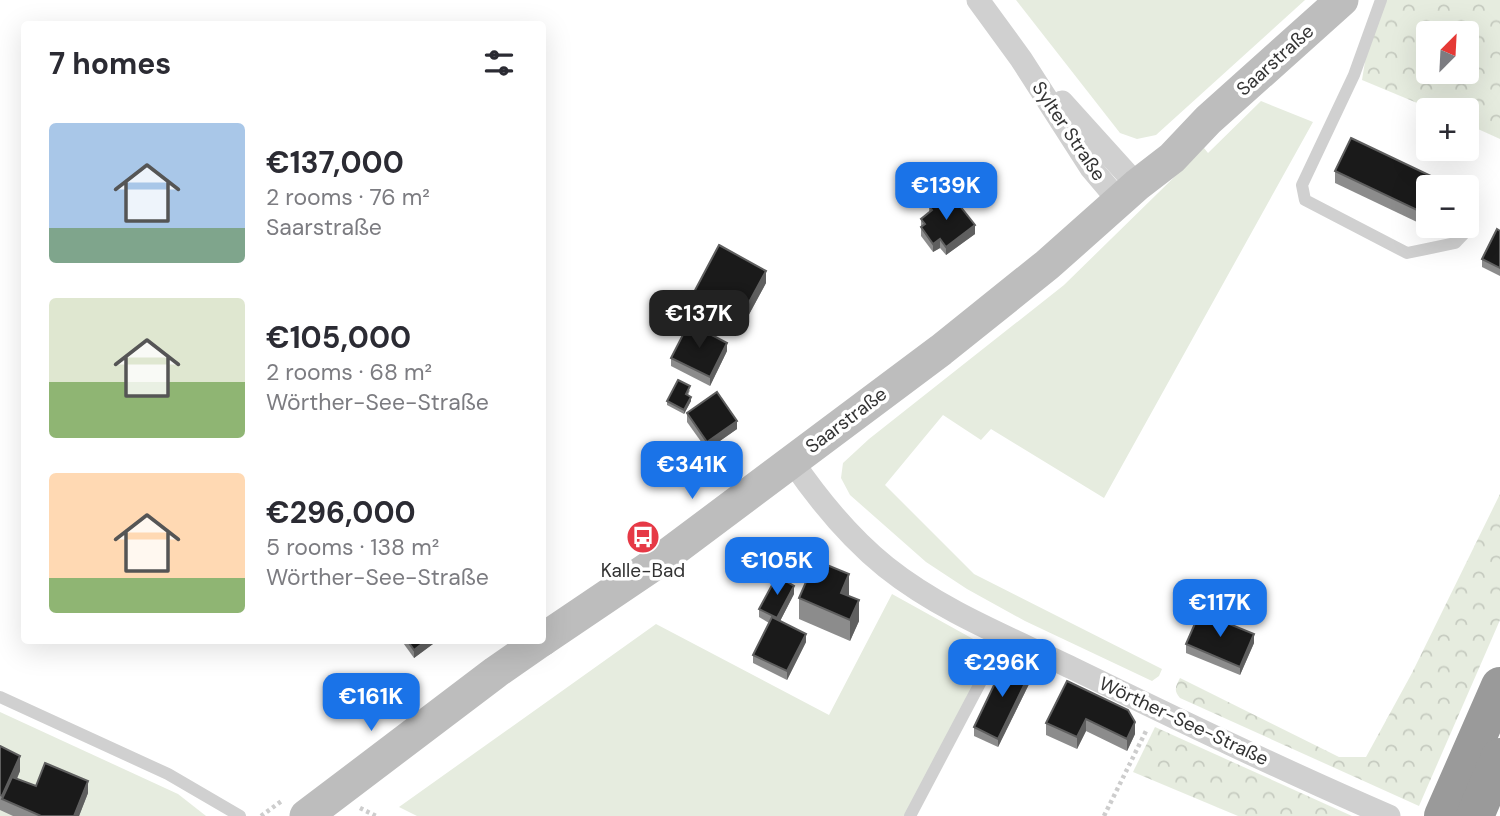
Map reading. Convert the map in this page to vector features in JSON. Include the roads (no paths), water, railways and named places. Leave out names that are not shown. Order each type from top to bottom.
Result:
[{"type":"highway","points":[[1443,816],[1500,686]]},
{"type":"highway","points":[[1475,816],[1500,757]]},
{"type":"main road","name":"Saarstraße","points":[[546,637],[659,561],[941,350],[1047,265],[1172,158],[1208,120],[1342,0]]},
{"type":"main road","name":"Saarstraße","points":[[306,816],[536,644]]},
{"type":"street","name":"Sylter Straße","points":[[978,0],[1021,59],[1128,193]]},
{"type":"street","name":"Wörther-See-Straße","points":[[792,461],[818,496],[862,545],[888,568],[940,602],[1156,709],[1387,815]]},
{"type":"lane","points":[[1381,0],[1354,75],[1301,185],[1305,200],[1407,253],[1455,243],[1460,238]]},
{"type":"lane","points":[[910,816],[1005,636]]},
{"type":"lane","points":[[0,697],[168,774],[240,816]]},
{"type":"place","name":"Kalle-Bad","points":[[643,537]]}]
